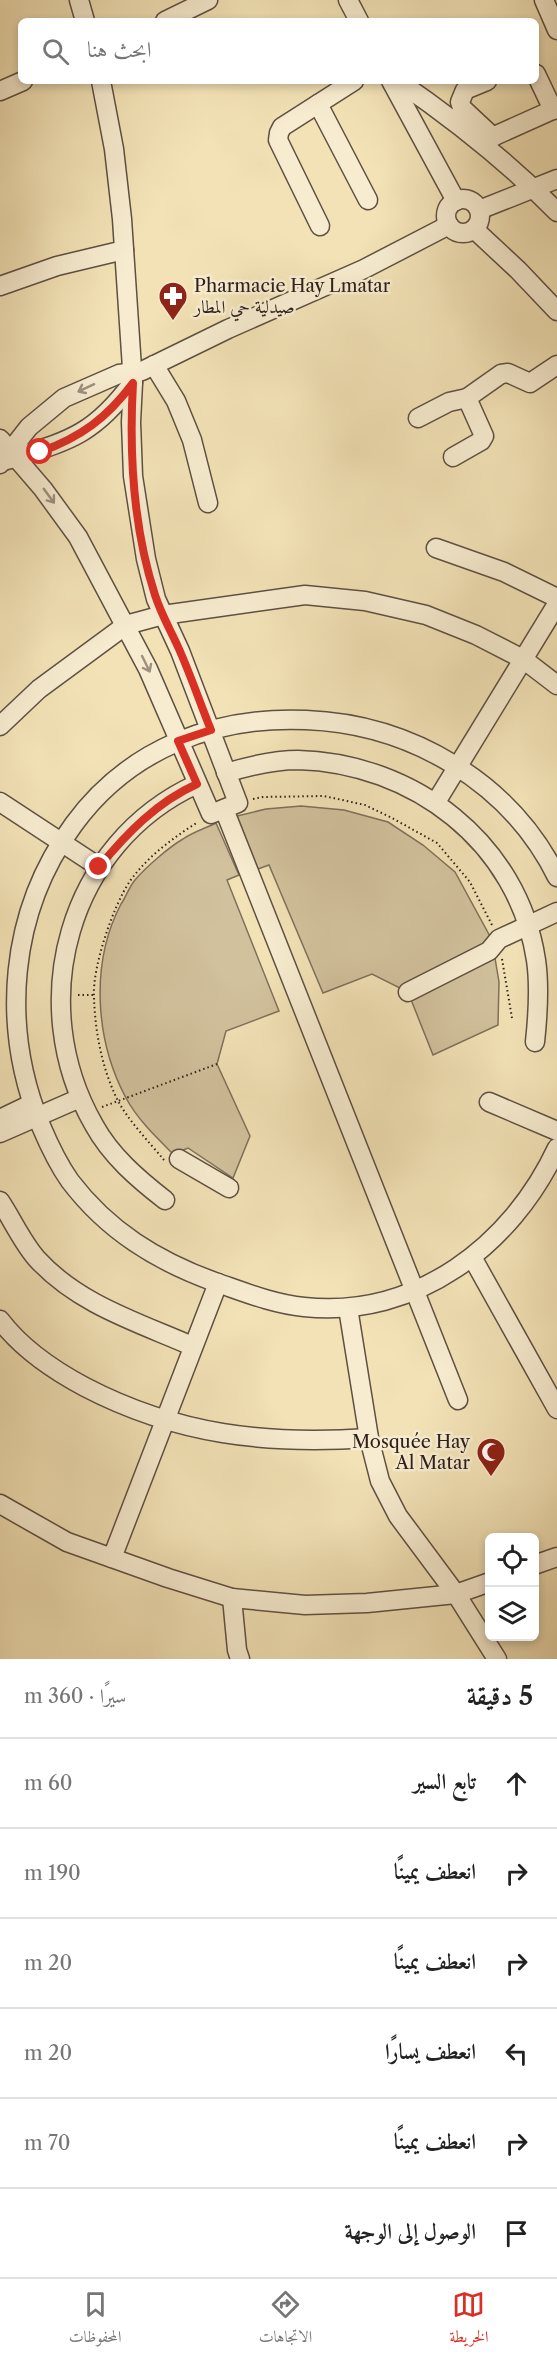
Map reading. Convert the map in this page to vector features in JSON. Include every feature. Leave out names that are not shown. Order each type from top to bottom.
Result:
[{"type":"street","points":[[79,0],[84,18]]},
{"type":"street","points":[[171,18],[208,0]]},
{"type":"street","points":[[348,0],[357,18]]},
{"type":"street","points":[[544,0],[557,30]]},
{"type":"street","points":[[486,140],[555,109],[539,80]]},
{"type":"street","points":[[0,91],[18,83]]},
{"type":"street","points":[[102,84],[114,149],[140,372],[131,446],[136,506],[150,578],[226,773],[224,808],[458,1400]]},
{"type":"street","points":[[320,226],[278,140],[279,133],[282,127],[349,84]]},
{"type":"street","points":[[393,84],[456,201]]},
{"type":"street","points":[[402,84],[486,140]]},
{"type":"street","points":[[480,84],[465,90],[460,102],[462,108],[486,140],[557,212]]},
{"type":"street","points":[[318,104],[368,200]]},
{"type":"street","points":[[479,210],[557,179]]},
{"type":"street","points":[[456,201],[470,201],[479,210],[478,224],[474,230],[465,233],[456,232],[449,225],[447,211],[456,201]]},
{"type":"street","points":[[6,454],[50,407],[97,382],[140,372],[228,329],[364,269],[449,225]]},
{"type":"street","points":[[474,230],[518,270],[557,311]]},
{"type":"street","points":[[0,286],[57,266],[124,250]]},
{"type":"street","points":[[418,418],[449,402],[466,398],[501,374],[508,373],[530,383],[557,365]]},
{"type":"street","points":[[6,454],[47,449],[84,432],[108,412],[140,372]]},
{"type":"street","points":[[140,372],[176,401],[192,440],[208,502]]},
{"type":"street","points":[[453,458],[481,441],[484,436],[466,398]]},
{"type":"street","points":[[6,454],[43,489],[78,537],[148,669],[197,784],[224,808]]},
{"type":"street","points":[[436,548],[504,572],[557,598]]},
{"type":"street","points":[[0,726],[39,689],[126,625],[163,615],[305,595],[384,604],[426,615],[476,635],[523,659],[557,685]]},
{"type":"street","points":[[436,802],[557,604]]},
{"type":"street","points":[[557,877],[540,847],[512,812],[482,784],[458,766],[410,742],[347,724],[282,720],[211,730],[178,741],[144,757],[108,785],[78,819],[61,843],[42,876],[21,941],[17,965],[15,1012],[17,1036],[34,1111],[70,1181],[116,1229],[168,1263],[218,1283],[285,1304],[348,1308],[389,1300],[416,1291],[448,1274],[498,1234],[541,1178],[557,1148]]},
{"type":"street","points":[[226,773],[258,764],[286,761],[333,762],[378,773],[404,784],[436,802],[465,826],[489,854],[510,885],[526,924],[536,959],[539,1000],[535,1042]]},
{"type":"street","points":[[165,1200],[119,1160],[94,1126],[84,1105],[65,1052],[60,1013],[61,975],[68,936],[82,900],[99,867],[125,836],[154,810],[197,784]]},
{"type":"street","points":[[2,807],[99,867]]},
{"type":"street","points":[[408,992],[489,951],[499,939],[526,924],[557,912]]},
{"type":"street","points":[[489,1102],[557,1131]]},
{"type":"street","points":[[0,1119],[34,1111],[84,1105]]},
{"type":"street","points":[[0,1133],[34,1111]]},
{"type":"street","points":[[179,1160],[229,1188]]},
{"type":"street","points":[[0,1201],[36,1258],[64,1284],[94,1304],[192,1346]]},
{"type":"street","points":[[472,1257],[557,1409]]},
{"type":"street","points":[[112,1558],[218,1283]]},
{"type":"street","points":[[348,1308],[369,1438],[380,1481],[398,1516],[456,1594],[494,1658]]},
{"type":"street","points":[[3,1331],[43,1363],[71,1380],[106,1398],[164,1421],[224,1434],[272,1440],[322,1441],[369,1438]]},
{"type":"street","points":[[0,1504],[67,1542],[232,1598],[305,1605],[387,1601],[456,1594],[485,1583]]},
{"type":"street","points":[[539,1563],[557,1557]]},
{"type":"street","points":[[232,1598],[237,1650],[240,1659]]},
{"type":"path","points":[[179,1160],[167,1164],[118,1102],[104,1070],[93,995],[100,955],[114,912],[129,882],[172,838],[224,808],[263,797],[324,796],[365,805],[437,843],[470,882],[499,939],[512,1018]]},
{"type":"path","points":[[84,1105],[118,1102],[217,1064]]},
{"type":"shaded area","points":[[301,806],[344,810],[388,822],[423,845],[455,872],[492,940],[499,982],[498,1025],[433,1055],[408,992],[372,974],[323,993],[269,865],[258,869],[237,816],[266,809]]},
{"type":"shaded area","points":[[216,823],[239,875],[227,880],[279,1011],[226,1031],[217,1064],[250,1136],[233,1178],[188,1148],[173,1154],[136,1114],[126,1098],[108,1052],[100,1001],[104,951],[111,927],[133,883],[171,847],[191,834]]},
{"type":"place","name":"Pharmacie Hay Lmatar صيدلية حي المطار","points":[[173,322]]},
{"type":"place","name":"Mosquée Hay Al Matar","points":[[491,1478]]},
{"type":"route","points":[[40,452],[84,432],[101,419],[133,383],[131,422],[133,476],[136,506],[150,578],[156,599],[180,651],[211,730],[178,741],[197,784],[154,810],[125,836],[99,867]]}]
